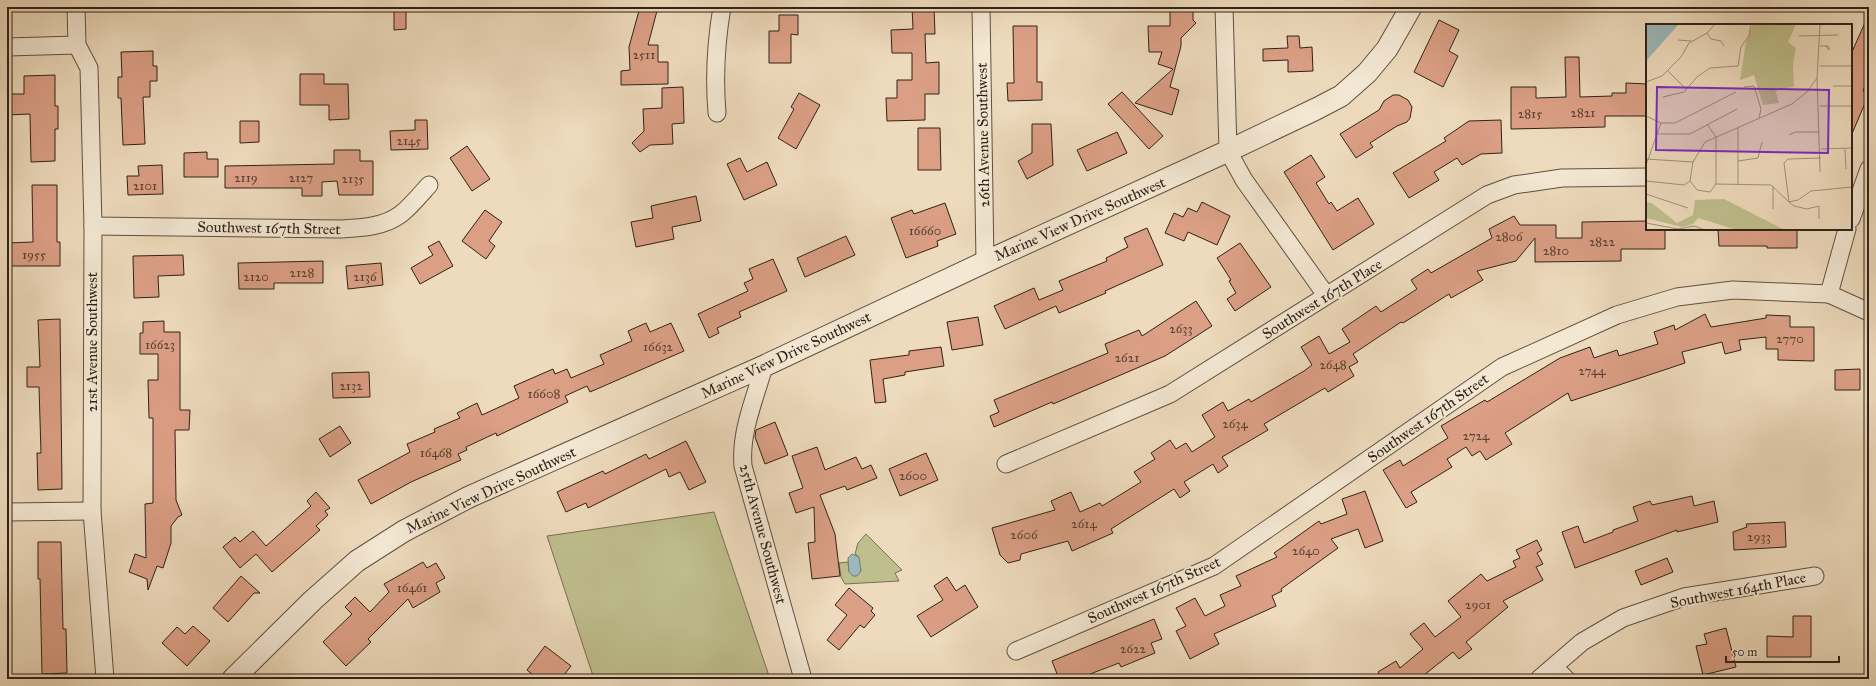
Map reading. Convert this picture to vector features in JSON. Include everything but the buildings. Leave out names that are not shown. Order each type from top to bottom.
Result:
[{"type":"street","name":"21st Avenue Southwest","points":[[76,7],[77,45],[89,68],[93,226],[92,510],[105,679]]},
{"type":"street","points":[[717,113],[716,64],[722,7]]},
{"type":"street","name":"26th Avenue Southwest","points":[[982,7],[985,262]]},
{"type":"street","points":[[1224,7],[1228,152],[1244,180],[1326,295]]},
{"type":"street","name":"Marine View Drive Southwest","points":[[233,679],[313,600],[356,561],[404,531],[469,497],[764,366],[985,262],[1228,152],[1341,96],[1367,73],[1387,49],[1411,7]]},
{"type":"street","points":[[7,47],[77,45]]},
{"type":"street","points":[[1852,215],[1862,173]]},
{"type":"street","name":"Southwest 167th Place","points":[[1006,464],[1170,394],[1487,195],[1507,187],[1562,178],[1646,177]]},
{"type":"street","name":"Southwest 167th Street","points":[[93,226],[341,229],[367,227],[400,215],[429,185]]},
{"type":"street","points":[[1829,294],[1848,230]]},
{"type":"street","name":"Southwest 167th Street","points":[[1016,651],[1214,566],[1502,367],[1610,319],[1677,297],[1733,290],[1829,294],[1869,312]]},
{"type":"street","name":"25th Avenue Southwest","points":[[764,366],[744,432],[742,449],[743,466],[802,679]]},
{"type":"street","points":[[7,512],[92,510]]},
{"type":"street","name":"Southwest 164th Place","points":[[1539,679],[1582,642],[1623,618],[1684,597],[1815,576]]},
{"type":"street","points":[[1554,667],[1566,679]]},
{"type":"shaded area","points":[[714,512],[770,679],[594,679],[547,536]]},
{"type":"shaded area","points":[[866,534],[902,570],[895,573],[899,581],[845,584],[841,577],[839,563],[848,562],[849,572],[853,576],[857,575],[861,571],[857,555],[855,554],[858,543]]},
{"type":"water","points":[[852,554],[859,557],[861,571],[857,576],[853,576],[849,572],[848,558]]}]
